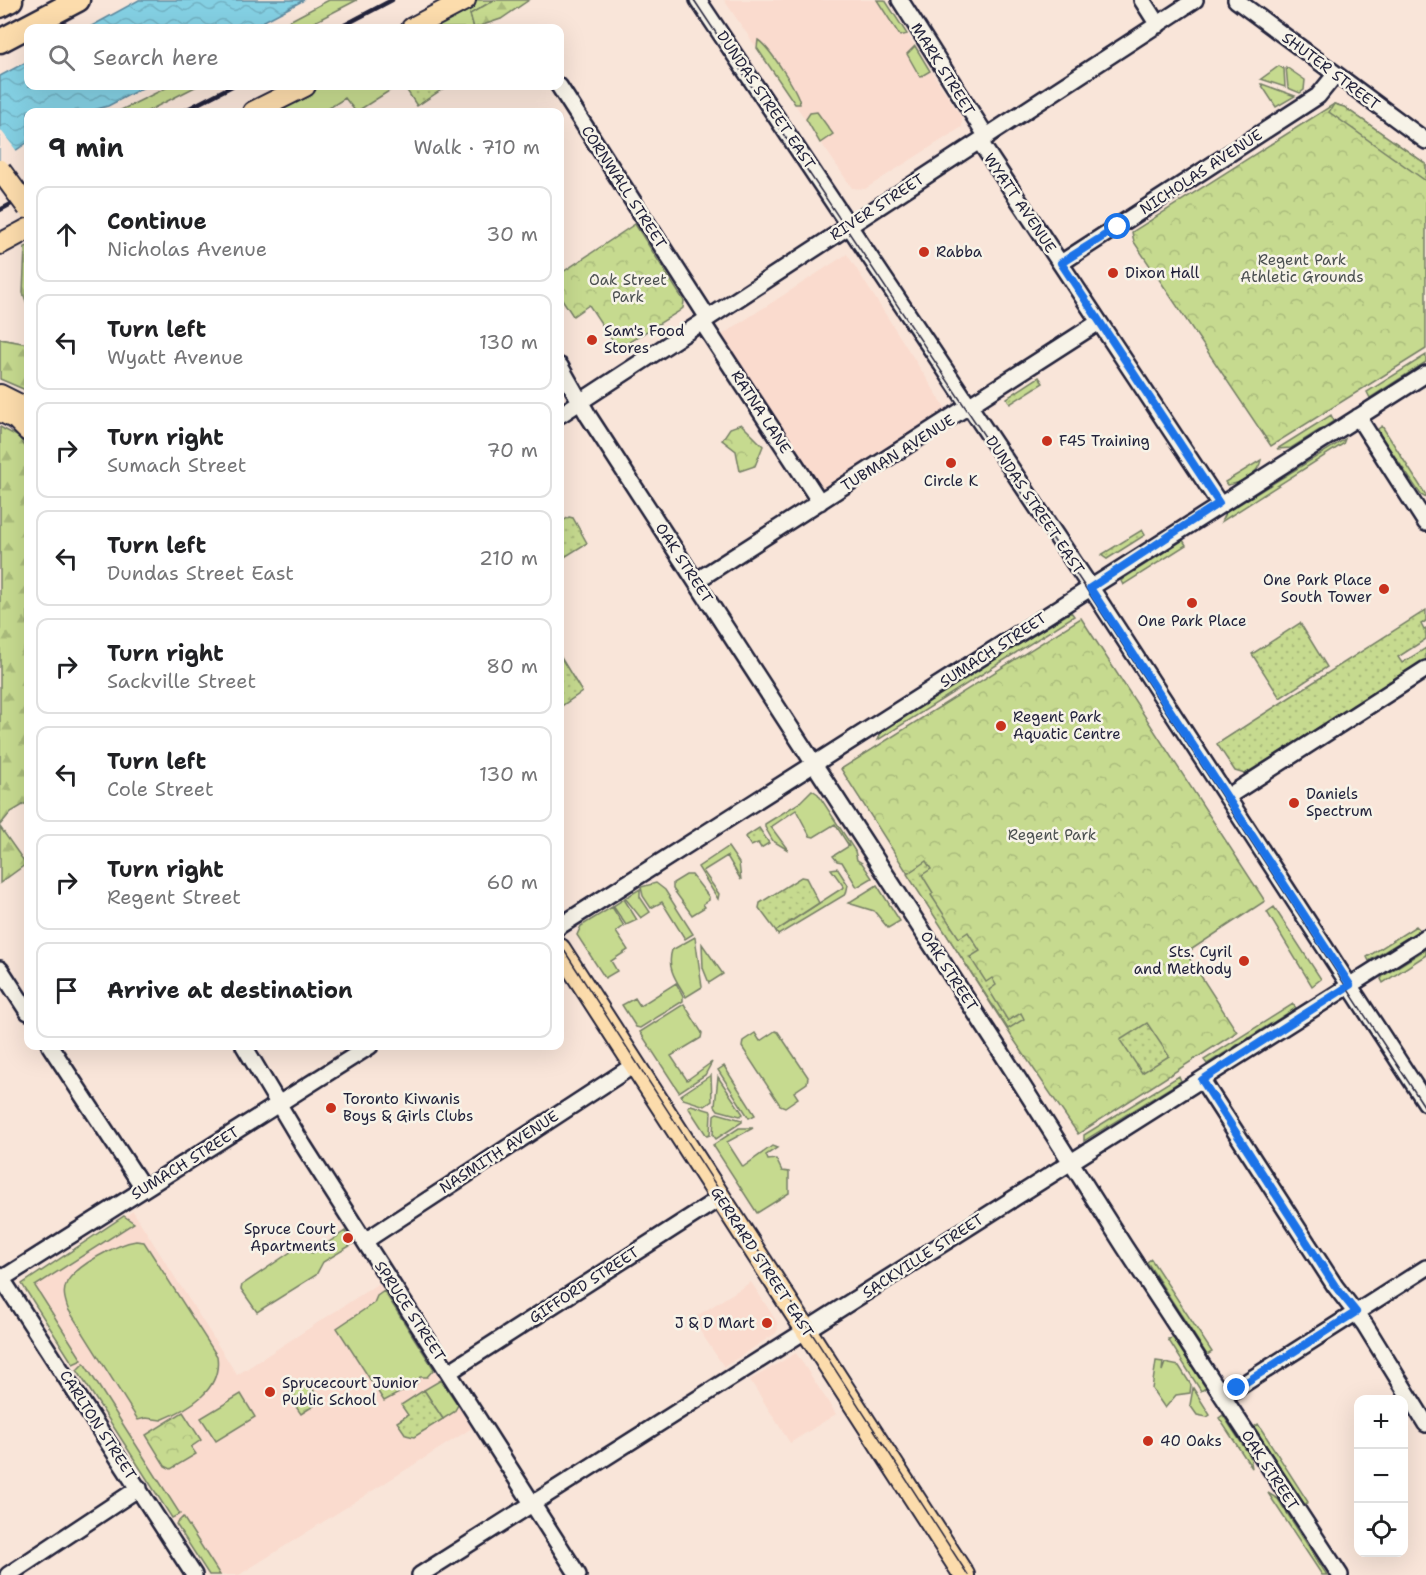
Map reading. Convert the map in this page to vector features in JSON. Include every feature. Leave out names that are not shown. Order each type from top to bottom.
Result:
[{"type":"highway","points":[[0,6],[11,0]]},
{"type":"highway","points":[[31,24],[78,0]]},
{"type":"highway","points":[[0,40],[24,28]]},
{"type":"main road","points":[[420,24],[465,0]]},
{"type":"main road","points":[[261,108],[297,90]]},
{"type":"main road","points":[[0,170],[24,203]]},
{"type":"main road","points":[[0,244],[24,231]]},
{"type":"main road","points":[[0,395],[24,407]]},
{"type":"main road","points":[[0,411],[16,419],[24,427]]},
{"type":"main road","name":"GERRARD STREET EAST","points":[[564,955],[964,1575]]},
{"type":"street","name":"DUNDAS STREET EAST","points":[[698,0],[850,225],[1426,1101]]},
{"type":"street","name":"MARK STREET","points":[[900,0],[983,140]]},
{"type":"street","points":[[1142,0],[1158,25]]},
{"type":"street","name":"RIVER STREET","points":[[564,412],[1195,0]]},
{"type":"street","name":"SHUTER STREET","points":[[1236,0],[1426,141]]},
{"type":"street","name":"NICHOLAS AVENUE","points":[[1061,263],[1318,96],[1335,75]]},
{"type":"street","name":"CORNWALL STREET","points":[[561,90],[705,320]]},
{"type":"street","name":"WYATT AVENUE","points":[[983,140],[1099,322],[1219,503]]},
{"type":"street","name":"RATNA LANE","points":[[705,320],[820,502]]},
{"type":"street","name":"TUBMAN AVENUE","points":[[696,581],[1099,322]]},
{"type":"street","name":"OAK STREET","points":[[564,373],[1070,1162],[1340,1575]]},
{"type":"street","name":"SUMACH STREET","points":[[564,923],[1090,588],[1219,503],[1426,374]]},
{"type":"street","points":[[1359,417],[1426,523]]},
{"type":"street","points":[[1227,797],[1426,669]]},
{"type":"street","name":"SACKVILLE STREET","points":[[420,1575],[1426,937]]},
{"type":"street","points":[[0,969],[24,1006]]},
{"type":"street","points":[[53,1050],[144,1189]]},
{"type":"street","name":"SPRUCE STREET","points":[[246,1050],[578,1575]]},
{"type":"street","name":"SUMACH STREET","points":[[1,1278],[364,1050]]},
{"type":"street","name":"NASMITH AVENUE","points":[[365,1240],[634,1065]]},
{"type":"street","points":[[1202,1080],[1335,1286],[1356,1312],[1426,1424]]},
{"type":"street","name":"GIFFORD STREET","points":[[449,1372],[720,1198]]},
{"type":"street","points":[[1223,1397],[1426,1268]]},
{"type":"street","name":"CARLTON STREET","points":[[1,1278],[194,1575]]},
{"type":"street","points":[[8,1575],[139,1488]]},
{"type":"shaded area","points":[[724,0],[885,0],[962,118],[962,127],[865,189],[852,188]]},
{"type":"shaded area","points":[[847,254],[948,412],[828,487],[815,487],[717,338]]},
{"type":"shaded area","name":"Sprucecourt Junior Public School","points":[[133,1211],[237,1375],[379,1283],[472,1428],[239,1575],[209,1575],[22,1284]]},
{"type":"shaded area","points":[[751,1282],[777,1322],[778,1329],[776,1333],[724,1367],[692,1319]]},
{"type":"shaded area","points":[[796,1353],[836,1414],[790,1443],[750,1380]]},
{"type":"green space","points":[[329,0],[357,0],[311,24],[284,24]]},
{"type":"green space","points":[[476,0],[494,0],[470,14],[473,24],[431,24]]},
{"type":"green space","points":[[494,0],[529,0],[501,19],[486,24],[473,24],[470,14]]},
{"type":"green space","points":[[877,0],[885,0],[907,34],[900,36]]},
{"type":"green space","points":[[758,40],[783,70],[800,104],[795,104],[757,48]]},
{"type":"green space","points":[[915,46],[930,71],[920,77],[907,54]]},
{"type":"green space","points":[[1279,66],[1284,69],[1285,87],[1261,79]]},
{"type":"green space","points":[[1286,67],[1305,80],[1304,90],[1300,93],[1288,88]]},
{"type":"green space","points":[[1262,84],[1295,96],[1276,107]]},
{"type":"green space","points":[[162,90],[189,90],[154,108],[125,108]]},
{"type":"green space","points":[[308,90],[391,90],[362,108],[353,108],[345,98],[329,108],[272,108]]},
{"type":"green space","points":[[407,90],[441,90],[417,106]]},
{"type":"green space","name":"Regent Park Athletic Grounds","points":[[1334,104],[1344,107],[1426,164],[1426,349],[1271,446],[1134,242],[1132,232]]},
{"type":"green space","points":[[1334,104],[1344,107],[1426,164],[1426,181],[1329,112]]},
{"type":"green space","points":[[817,112],[833,134],[820,143],[806,119],[810,113]]},
{"type":"green space","name":"Oak Street Park","points":[[635,224],[684,301],[683,308],[618,349],[589,305],[573,316],[564,302],[564,271]]},
{"type":"green space","points":[[0,339],[24,343],[24,389],[0,379]]},
{"type":"green space","points":[[1426,355],[1426,362],[1370,398],[1367,392]]},
{"type":"green space","points":[[1039,377],[1043,383],[1010,404],[1007,398]]},
{"type":"green space","points":[[1331,415],[1334,421],[1291,448],[1277,449]]},
{"type":"green space","points":[[741,424],[763,446],[755,466],[740,471],[736,451],[722,440],[730,428]]},
{"type":"green space","points":[[1382,426],[1426,498],[1421,495],[1381,436],[1378,429]]},
{"type":"green space","points":[[0,427],[19,437],[24,445],[24,804],[11,812],[0,825]]},
{"type":"green space","points":[[1345,439],[1343,444],[1221,522],[1225,513]]},
{"type":"green space","points":[[1261,460],[1257,469],[1248,477],[1227,485],[1225,482]]},
{"type":"green space","points":[[569,517],[573,518],[587,543],[564,557],[564,520]]},
{"type":"green space","points":[[1142,530],[1145,535],[1107,559],[1101,555]]},
{"type":"green space","points":[[1183,540],[1186,545],[1123,585],[1121,581],[1124,578]]},
{"type":"green space","points":[[1426,610],[1426,621],[1421,624],[1424,630],[1426,629],[1426,639],[1398,657],[1402,663],[1426,648],[1426,660],[1245,774],[1235,771],[1217,744]]},
{"type":"green space","points":[[1071,612],[1074,616],[878,740],[882,730]]},
{"type":"green space","name":"Regent Park","points":[[1081,618],[1265,901],[1186,953],[1237,1032],[1078,1134],[1012,1037],[841,769]]},
{"type":"green space","points":[[1300,623],[1327,667],[1280,698],[1252,654]]},
{"type":"green space","points":[[564,663],[582,692],[564,704]]},
{"type":"green space","points":[[812,790],[818,794],[855,851],[857,860],[862,863],[872,878],[857,887],[842,862],[837,861],[833,856],[849,846],[835,824],[814,837],[810,836],[796,810],[771,827],[788,850],[773,841],[765,827],[765,824],[799,803]]},
{"type":"green space","points":[[0,827],[24,861],[24,865],[0,883]]},
{"type":"green space","points":[[759,828],[769,843],[761,848],[758,843],[751,846],[745,837]]},
{"type":"green space","points":[[728,847],[739,863],[741,880],[727,856],[703,871],[719,894],[718,899],[698,867]]},
{"type":"green space","points":[[926,861],[931,869],[922,875],[933,893],[931,895],[959,938],[968,932],[980,951],[970,957],[986,982],[992,978],[996,985],[989,990],[1008,1021],[1021,1013],[1024,1019],[1008,1029],[907,874]]},
{"type":"green space","points":[[837,868],[848,885],[846,894],[778,935],[776,931],[844,887],[831,869]]},
{"type":"green space","points":[[686,875],[692,875],[709,897],[709,900],[703,904],[705,907],[692,915],[673,889],[673,883]]},
{"type":"green space","points":[[801,877],[806,878],[819,903],[776,931],[759,908],[760,903]]},
{"type":"green space","points":[[656,883],[665,890],[693,934],[685,939],[662,902],[651,908],[643,896],[641,887]]},
{"type":"green space","points":[[877,885],[900,921],[888,928],[874,911],[848,903]]},
{"type":"green space","points":[[640,889],[640,897],[650,912],[641,918],[625,898]]},
{"type":"green space","points":[[624,899],[637,920],[626,925],[613,906]]},
{"type":"green space","points":[[612,907],[624,926],[616,932],[628,950],[611,961],[617,971],[605,978],[577,935],[581,926]]},
{"type":"green space","points":[[1274,907],[1321,979],[1312,986],[1267,912]]},
{"type":"green space","points":[[1416,926],[1420,930],[1369,961],[1367,957]]},
{"type":"green space","points":[[695,937],[702,987],[686,997],[673,975],[670,963],[672,950]]},
{"type":"green space","points":[[702,944],[723,974],[709,983],[703,968]]},
{"type":"green space","points":[[1426,949],[1426,955],[1383,983],[1381,979],[1383,976]]},
{"type":"green space","points":[[676,983],[683,996],[683,1001],[640,1028],[636,1027],[622,1005],[635,998],[640,1006]]},
{"type":"green space","points":[[684,1004],[702,1033],[701,1038],[671,1056],[687,1080],[712,1062],[705,1075],[679,1092],[640,1032]]},
{"type":"green space","points":[[1293,1004],[1296,1008],[1207,1064],[1204,1060]]},
{"type":"green space","points":[[1147,1023],[1169,1056],[1142,1073],[1120,1040]]},
{"type":"green space","points":[[775,1031],[778,1032],[808,1077],[807,1083],[794,1092],[798,1098],[785,1107],[780,1105],[742,1047],[743,1041],[755,1033],[760,1041]]},
{"type":"green space","points":[[724,1066],[755,1115],[749,1118],[718,1070]]},
{"type":"green space","points":[[711,1075],[712,1101],[705,1106],[683,1099],[681,1095]]},
{"type":"green space","points":[[1179,1076],[1181,1081],[1084,1141],[1084,1135]]},
{"type":"green space","points":[[718,1077],[743,1114],[740,1116],[718,1110],[715,1106]]},
{"type":"green space","points":[[691,1105],[711,1111],[710,1135],[707,1136],[688,1107]]},
{"type":"green space","points":[[717,1113],[742,1120],[742,1122],[716,1139],[713,1135],[714,1115]]},
{"type":"green space","points":[[739,1128],[753,1128],[727,1142],[743,1167],[772,1146],[777,1148],[766,1155],[768,1160],[776,1159],[782,1171],[789,1172],[789,1193],[757,1213],[713,1145]]},
{"type":"green space","points":[[124,1216],[134,1223],[35,1286],[82,1360],[73,1364],[22,1284]]},
{"type":"green space","points":[[345,1231],[353,1244],[323,1262],[316,1275],[257,1312],[241,1289],[242,1285],[295,1249],[313,1253]]},
{"type":"green space","points":[[136,1241],[144,1242],[217,1356],[214,1379],[202,1396],[183,1410],[161,1420],[146,1418],[138,1420],[68,1309],[65,1296],[67,1282],[88,1262],[108,1251]]},
{"type":"green space","points":[[1151,1259],[1212,1352],[1207,1355],[1147,1262]]},
{"type":"green space","points":[[384,1291],[434,1369],[427,1377],[420,1377],[416,1384],[384,1401],[337,1328],[374,1303],[377,1296]]},
{"type":"green space","points":[[1173,1338],[1206,1388],[1201,1391],[1168,1339]]},
{"type":"green space","points":[[1156,1361],[1163,1362],[1162,1371],[1165,1363],[1179,1366],[1191,1385],[1190,1393],[1176,1395],[1165,1408],[1152,1389]]},
{"type":"green space","points":[[84,1363],[180,1514],[172,1518],[77,1370]]},
{"type":"green space","points":[[441,1380],[458,1405],[454,1412],[443,1419],[424,1390]]},
{"type":"green space","points":[[303,1385],[311,1386],[318,1398],[318,1403],[301,1414],[288,1395]]},
{"type":"green space","points":[[1193,1388],[1210,1415],[1207,1417],[1197,1415],[1190,1405]]},
{"type":"green space","points":[[424,1390],[443,1419],[414,1437],[406,1435],[397,1422],[408,1415],[401,1405]]},
{"type":"green space","points":[[241,1394],[255,1417],[216,1441],[201,1418]]},
{"type":"green space","points":[[183,1412],[201,1440],[191,1447],[196,1454],[171,1469],[165,1466],[146,1435]]},
{"type":"green space","points":[[1223,1415],[1250,1456],[1252,1468],[1219,1418]]},
{"type":"green space","points":[[1258,1424],[1308,1502],[1304,1505],[1254,1427]]},
{"type":"green space","points":[[1268,1493],[1278,1499],[1327,1575],[1322,1575]]},
{"type":"green space","points":[[183,1517],[220,1575],[209,1575],[176,1524]]},
{"type":"water","points":[[139,0],[304,0],[259,24],[95,24]]},
{"type":"water","points":[[24,63],[24,90],[138,90],[101,108],[24,108],[24,145],[0,161],[0,76]]},
{"type":"pier","points":[[0,129],[19,154],[0,164]]},
{"type":"tram line","points":[[694,0],[1087,590],[1426,1109]]},
{"type":"tram line","points":[[0,176],[24,209]]},
{"type":"tram line","points":[[564,950],[968,1575]]},
{"type":"railway","points":[[347,24],[392,0]]},
{"type":"railway","points":[[190,108],[224,90]]},
{"type":"railway","points":[[0,210],[24,197]]},
{"type":"place","name":"Rabba","points":[[924,252]]},
{"type":"place","name":"Dixon Hall","points":[[1113,273]]},
{"type":"place","name":"Sam's Food Stores","points":[[592,340]]},
{"type":"place","name":"F45 Training","points":[[1047,441]]},
{"type":"place","name":"Circle K","points":[[951,463]]},
{"type":"place","name":"One Park Place South Tower","points":[[1384,589]]},
{"type":"place","name":"One Park Place","points":[[1192,603]]},
{"type":"place","name":"Regent Park Aquatic Centre","points":[[1001,726]]},
{"type":"place","name":"Daniels Spectrum","points":[[1294,803]]},
{"type":"place","name":"Sts. Cyril and Methody","points":[[1244,961]]},
{"type":"place","name":"Toronto Kiwanis Boys & Girls Clubs","points":[[331,1108]]},
{"type":"place","name":"Spruce Court Apartments","points":[[348,1238]]},
{"type":"place","name":"J & D Mart","points":[[767,1323]]},
{"type":"place","name":"Sprucecourt Junior Public School","points":[[270,1392]]},
{"type":"place","name":"40 Oaks","points":[[1148,1441]]},
{"type":"route","points":[[1118,227],[1061,263],[1219,503],[1090,588],[1350,985],[1202,1080],[1335,1286],[1356,1312],[1237,1388]]}]
